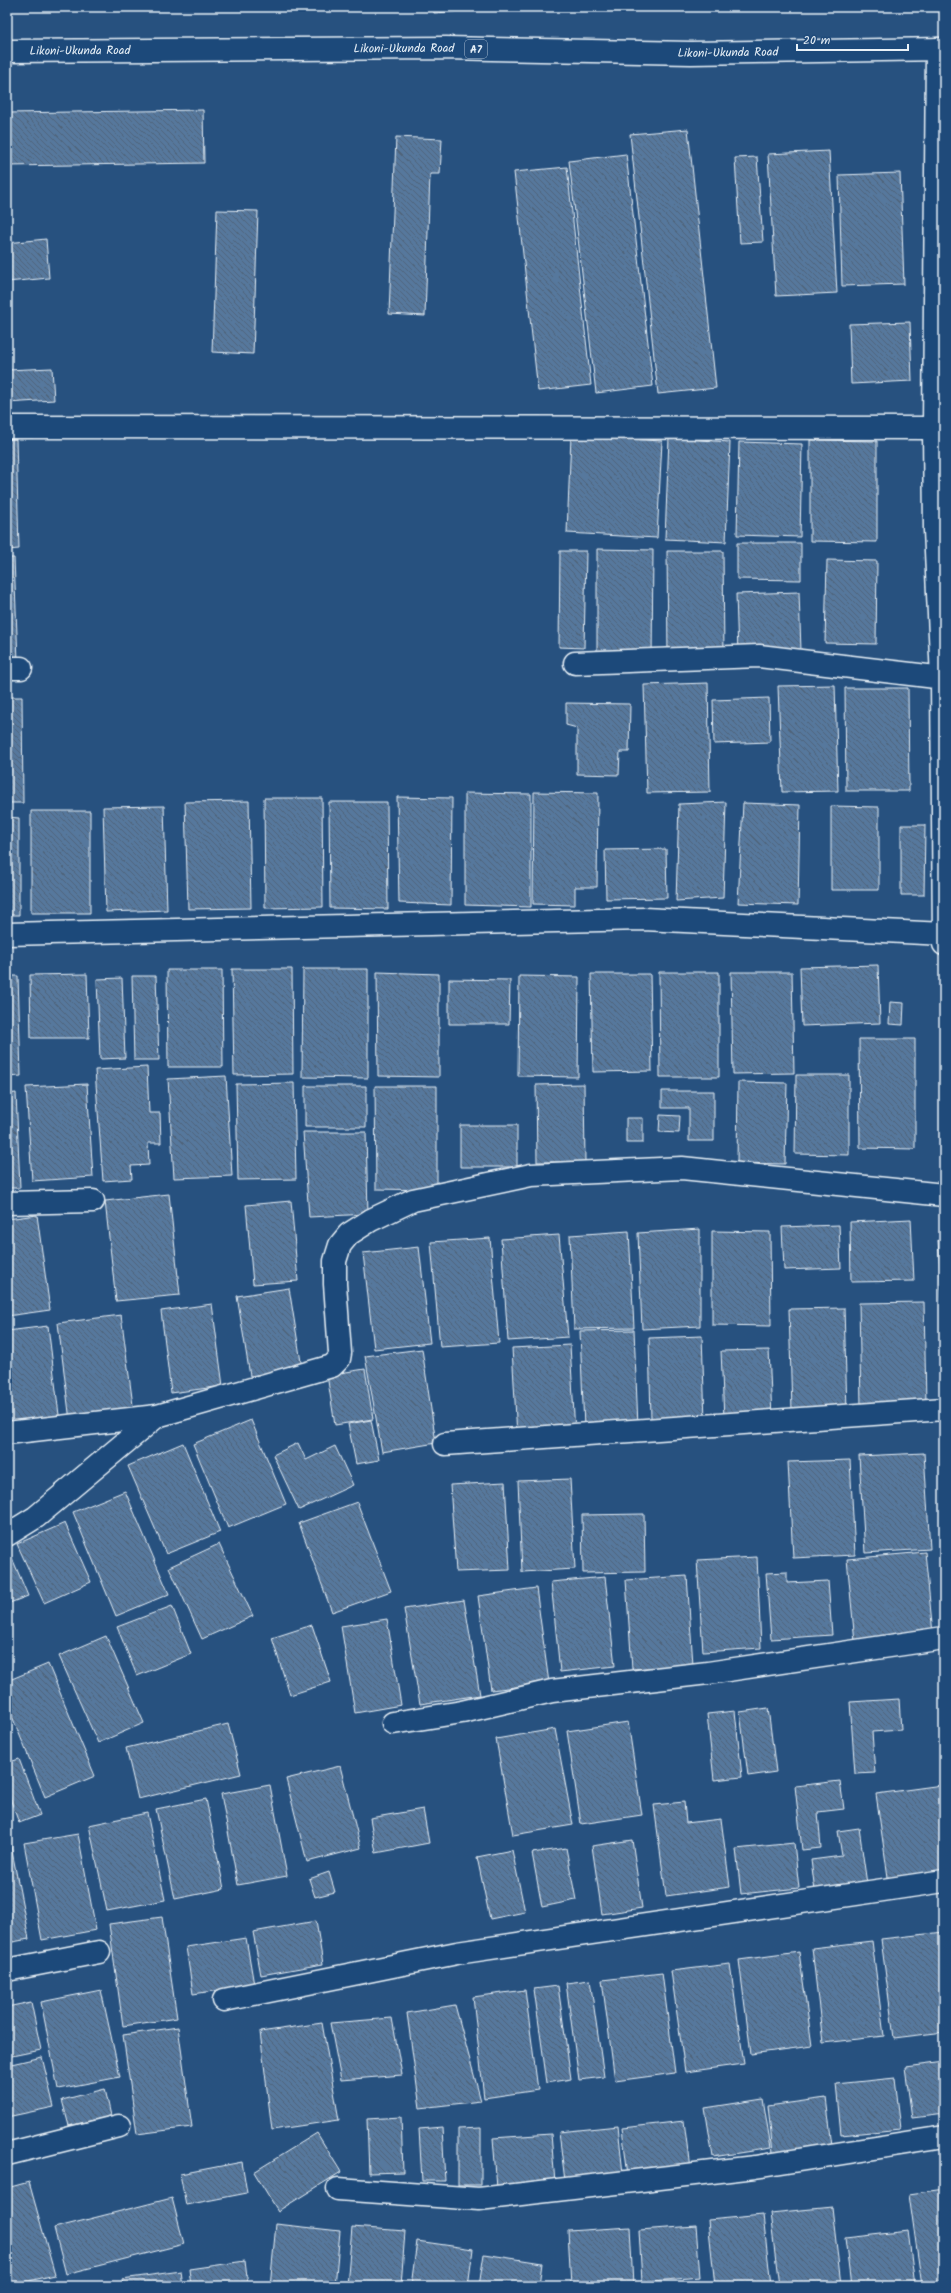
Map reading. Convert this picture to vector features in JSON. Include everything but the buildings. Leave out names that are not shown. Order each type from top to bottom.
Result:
[{"type":"main road","name":"Likoni-Ukunda Road","points":[[7,51],[446,48],[706,53],[940,49]]},
{"type":"main road","points":[[940,49],[939,429],[935,530],[943,678],[944,944]]},
{"type":"main road","points":[[7,427],[939,429]]},
{"type":"main road","points":[[575,663],[759,656],[943,678]]},
{"type":"main road","points":[[7,934],[644,919],[944,934]]},
{"type":"main road","points":[[7,1433],[157,1416],[332,1366],[339,1359],[340,1353],[335,1284],[335,1261],[340,1244],[349,1234],[371,1220],[413,1200],[531,1175],[682,1168],[944,1195]]},
{"type":"main road","points":[[7,1203],[93,1201]]},
{"type":"main road","points":[[445,1444],[944,1409]]},
{"type":"main road","points":[[7,1534],[36,1517],[157,1416]]},
{"type":"main road","points":[[393,1723],[462,1712],[552,1690],[708,1673],[944,1638]]},
{"type":"main road","points":[[224,2000],[457,1953],[944,1881]]},
{"type":"main road","points":[[7,1970],[99,1952]]},
{"type":"main road","points":[[7,2154],[119,2126]]},
{"type":"main road","points":[[338,2189],[479,2199],[755,2167],[944,2137]]}]
